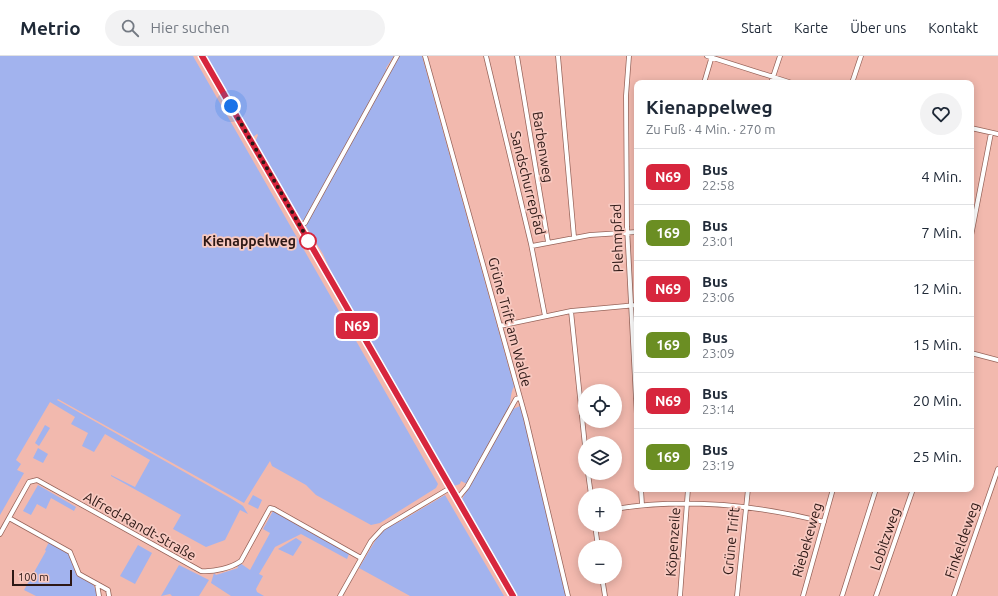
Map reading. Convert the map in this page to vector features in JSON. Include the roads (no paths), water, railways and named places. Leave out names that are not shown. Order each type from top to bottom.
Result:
[{"type":"main road","points":[[202,56],[513,596]]},
{"type":"street","points":[[300,226],[305,223],[397,56]]},
{"type":"street","name":"Grüne Trift am Walde","points":[[425,56],[500,326],[568,596]]},
{"type":"street","name":"Sandschurrepfad","points":[[486,56],[532,246],[545,316]]},
{"type":"street","name":"Barbenweg","points":[[517,56],[548,242]]},
{"type":"street","points":[[558,56],[574,237]]},
{"type":"street","name":"Plehmpfad","points":[[630,56],[626,102],[627,232],[634,362]]},
{"type":"street","points":[[705,80],[711,56],[782,80]]},
{"type":"street","points":[[772,80],[780,56]]},
{"type":"street","points":[[853,80],[861,56]]},
{"type":"street","points":[[974,129],[998,134]]},
{"type":"street","points":[[974,221],[991,133]]},
{"type":"street","points":[[532,246],[574,237],[634,232]]},
{"type":"street","points":[[500,326],[571,311],[631,305]]},
{"type":"street","points":[[571,311],[584,436]]},
{"type":"street","points":[[974,354],[998,360]]},
{"type":"street","points":[[457,499],[467,487],[516,399],[519,398]]},
{"type":"street","name":"Finkeldeweg","points":[[954,596],[998,469]]},
{"type":"street","name":"Alfred-Randt-Straße","points":[[0,534],[29,482],[37,480],[201,572],[210,572],[241,561],[270,508],[278,510],[361,558]]},
{"type":"street","points":[[340,596],[371,541],[383,528],[450,488]]},
{"type":"street","points":[[641,492],[642,505]]},
{"type":"street","name":"Köpenzeile","points":[[680,596],[688,492]]},
{"type":"street","name":"Grüne Trift","points":[[737,596],[748,492]]},
{"type":"street","name":"Riebekeweg","points":[[803,596],[832,492]]},
{"type":"street","points":[[842,596],[875,492]]},
{"type":"street","name":"Lobitzweg","points":[[876,596],[912,492]]},
{"type":"street","points":[[622,508],[642,505],[686,504],[746,508],[783,512],[824,522]]},
{"type":"street","points":[[9,518],[70,552],[79,574],[108,590],[109,596]]},
{"type":"street","points":[[97,584],[99,596]]},
{"type":"street","points":[[603,584],[605,596]]},
{"type":"place","name":"Kienappelweg","points":[[308,241]]}]
